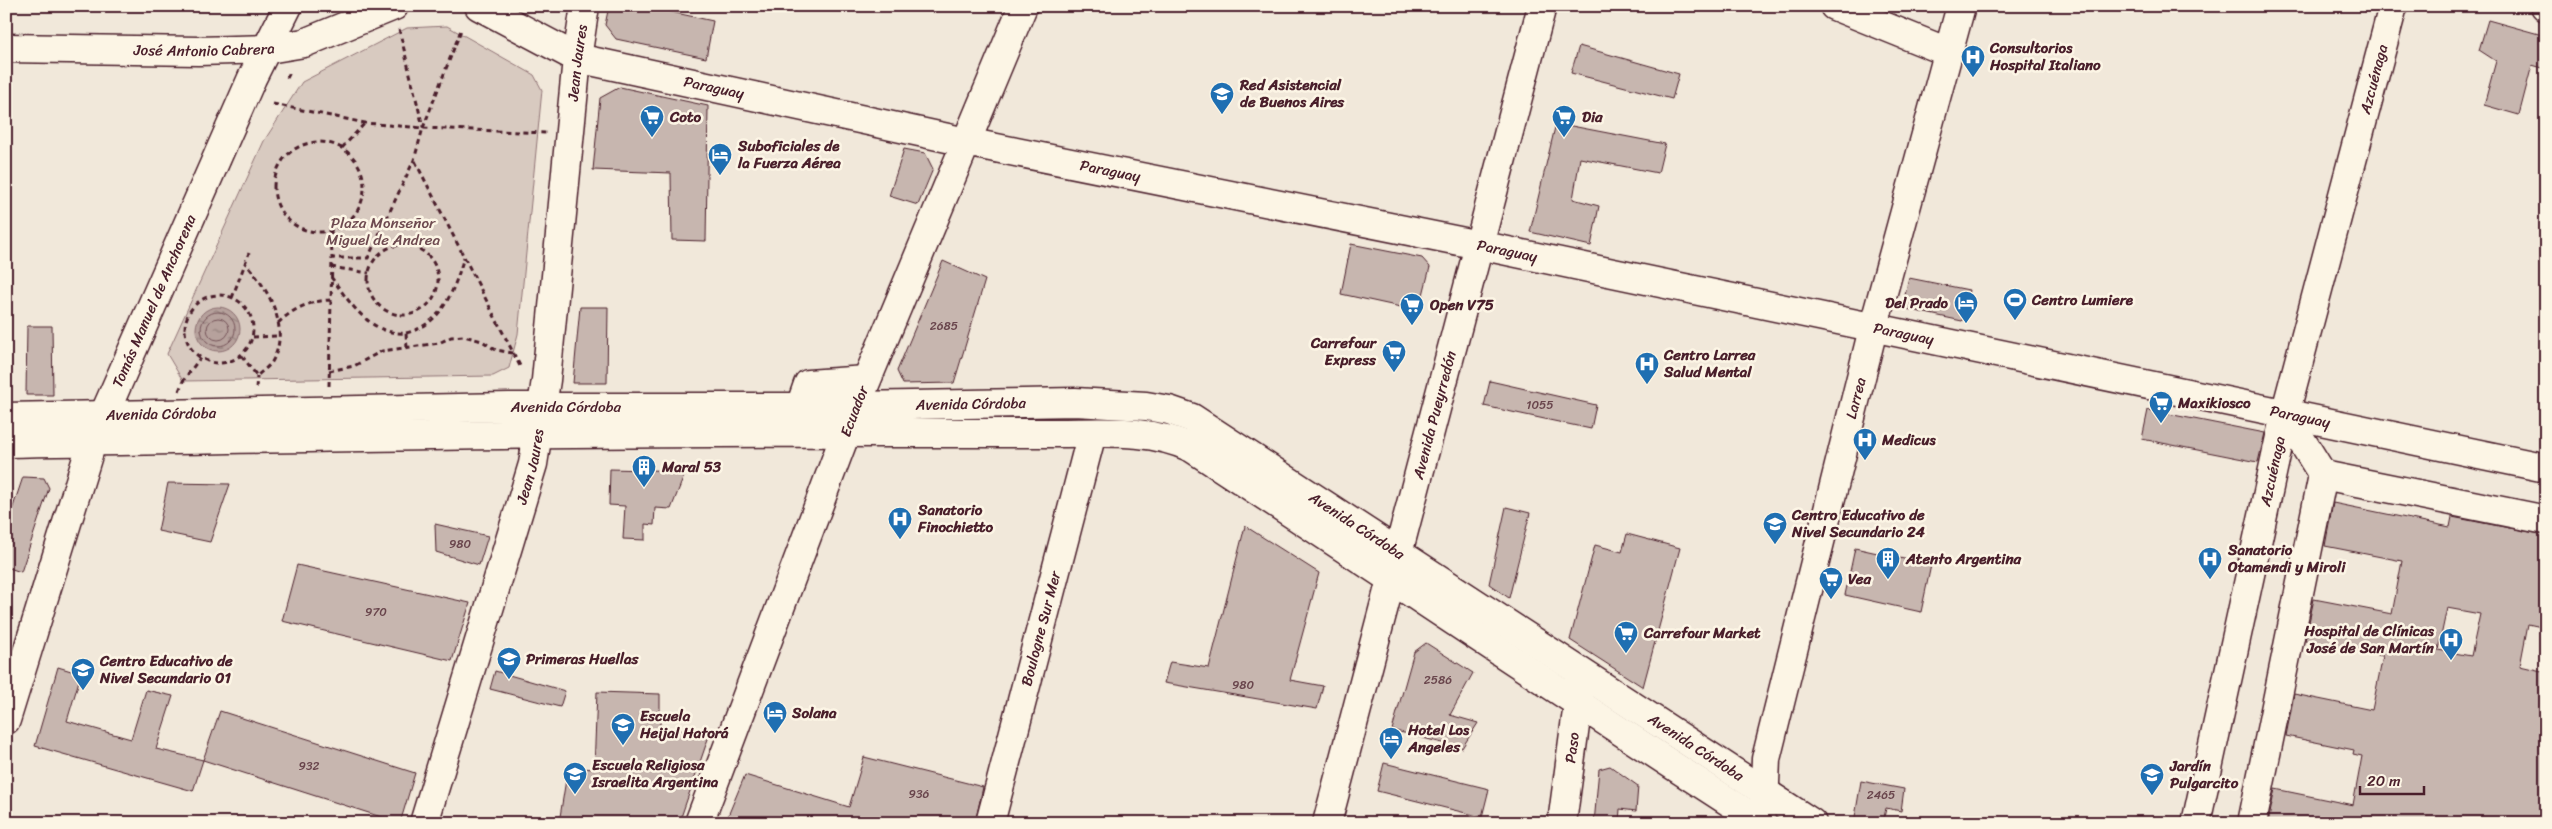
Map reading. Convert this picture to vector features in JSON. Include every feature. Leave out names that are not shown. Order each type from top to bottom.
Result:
[{"type":"street","name":"Tomás Manuel de Anchorena","points":[[6,720],[92,442],[252,78],[288,6]]},
{"type":"street","name":"Paraguay","points":[[479,6],[577,58],[966,142],[1479,245],[1873,329],[2546,468]]},
{"type":"street","name":"Jean Jaures","points":[[424,823],[533,464],[542,407],[577,58],[585,6]]},
{"type":"street","name":"Ecuador","points":[[699,823],[866,380],[1023,6]]},
{"type":"street","name":"Avenida Pueyrredón","points":[[1327,823],[1542,6]]},
{"type":"street","points":[[1834,6],[1948,52]]},
{"type":"street","name":"Larrea","points":[[1763,823],[1766,759],[1873,329],[1961,6]]},
{"type":"street","name":"Azcuénaga","points":[[2196,823],[2285,414],[2393,6]]},
{"type":"street","name":"José Antonio Cabrera","points":[[6,48],[198,51],[268,49],[304,43],[396,17]]},
{"type":"street","points":[[796,419],[808,384],[866,380]]},
{"type":"street","name":"Avenida Córdoba","points":[[6,443],[538,434],[796,419],[856,406],[1075,402],[1146,406],[1169,410],[1192,418],[1812,823]]},
{"type":"street","name":"Avenida Córdoba","points":[[6,417],[542,407],[796,419],[846,431],[1092,433],[1159,437],[1176,440],[1192,448],[1392,578],[1578,705],[1763,823]]},
{"type":"street","points":[[2252,823],[2323,475],[2285,414]]},
{"type":"street","name":"Boulogne Sur Mer","points":[[990,823],[1092,433]]},
{"type":"street","points":[[2323,475],[2546,520]]},
{"type":"street","name":"Paso","points":[[1562,823],[1582,673]]},
{"type":"path","points":[[396,17],[423,128]]},
{"type":"path","points":[[332,258],[368,258],[414,160],[423,128],[460,30]]},
{"type":"path","points":[[273,104],[365,123],[423,128],[546,133]]},
{"type":"path","points":[[342,148],[365,123]]},
{"type":"path","points":[[314,142],[329,143],[342,148],[353,158],[361,170],[364,184],[363,198],[357,211],[347,222],[320,232],[305,229],[291,222],[281,211],[275,198],[274,182],[282,161],[299,146],[314,142]]},
{"type":"path","points":[[414,160],[520,366]]},
{"type":"path","points":[[329,387],[331,229]]},
{"type":"path","points":[[397,245],[408,245],[420,249],[432,261],[438,278],[437,289],[432,300],[423,308],[407,314],[390,313],[373,298],[369,288],[369,273],[377,256],[386,249],[397,245]]},
{"type":"path","points":[[232,298],[249,253]]},
{"type":"path","points":[[331,276],[354,306],[379,329],[393,334],[419,329],[442,310],[457,280],[464,256]]},
{"type":"path","points":[[245,263],[265,287],[272,301],[278,323],[278,336],[273,360],[257,376],[256,389]]},
{"type":"path","points":[[331,267],[369,273]]},
{"type":"path","points":[[216,296],[232,298],[245,307],[251,316],[253,337],[242,356],[222,363],[210,363],[200,358],[191,349],[186,338],[185,327],[188,316],[204,299],[216,296]]},
{"type":"path","points":[[278,323],[289,312],[304,304],[318,300],[330,300]]},
{"type":"path","points":[[406,332],[408,349]]},
{"type":"path","points":[[253,337],[278,336]]},
{"type":"path","points":[[329,372],[354,366],[382,351],[408,349],[464,336],[482,341],[496,350],[514,353]]},
{"type":"path","points":[[242,356],[257,376]]},
{"type":"path","points":[[179,391],[183,381],[200,358]]},
{"type":"green space","name":"Plaza Monseñor Miguel de Andrea","points":[[447,26],[534,75],[542,90],[518,334],[509,368],[493,376],[183,381],[167,354],[264,141],[302,82],[407,28]]},
{"type":"water","points":[[214,307],[222,307],[234,313],[240,329],[234,345],[222,351],[214,351],[202,345],[196,333],[196,325],[202,313]]},
{"type":"building","points":[[609,6],[662,6],[662,10],[713,21],[706,58],[616,39],[605,25]]},
{"type":"building","points":[[2488,20],[2546,36],[2546,69],[2532,65],[2519,115],[2484,105],[2496,61],[2479,50]]},
{"type":"building","points":[[1579,46],[1679,74],[1672,99],[1571,73]]},
{"type":"building","name":"Coto","points":[[620,87],[708,106],[706,241],[672,240],[671,173],[593,170],[600,98]]},
{"type":"building","points":[[1556,123],[1665,144],[1658,173],[1580,158],[1573,199],[1599,206],[1591,246],[1530,232]]},
{"type":"building","points":[[904,149],[925,153],[933,169],[918,205],[889,196]]},
{"type":"building","points":[[1351,244],[1422,258],[1430,267],[1419,311],[1341,294]]},
{"type":"building","points":[[943,261],[985,280],[954,383],[903,384],[897,371]]},
{"type":"building","points":[[1909,278],[1969,290],[1962,321],[1902,308]]},
{"type":"building","points":[[580,307],[608,307],[607,383],[573,383]]},
{"type":"building","points":[[27,326],[52,326],[53,395],[26,395]]},
{"type":"building","points":[[1490,381],[1596,405],[1591,429],[1484,406]]},
{"type":"building","points":[[2148,410],[2265,433],[2258,462],[2142,439]]},
{"type":"building","name":"Maral 53","points":[[610,469],[686,471],[671,509],[655,508],[654,525],[645,524],[645,540],[623,539],[625,506],[609,505]]},
{"type":"building","points":[[23,477],[44,478],[49,488],[21,572],[6,567],[6,528]]},
{"type":"building","points":[[168,483],[230,484],[210,542],[158,531]]},
{"type":"building","name":"Hospital de Clínicas José de San Martín","points":[[2333,503],[2450,527],[2452,517],[2546,535],[2546,628],[2528,624],[2520,666],[2546,672],[2546,823],[2268,823],[2275,789],[2353,805],[2362,756],[2353,754],[2354,750],[2286,736],[2294,694],[2372,710],[2383,656],[2305,641],[2314,599],[2392,614],[2402,561],[2325,546]],"holes":[[[2447,608],[2480,614],[2471,656],[2438,650]]]},
{"type":"building","points":[[1506,507],[1530,513],[1509,598],[1489,584]]},
{"type":"building","points":[[435,524],[488,536],[479,565],[436,552]]},
{"type":"building","points":[[1245,526],[1319,573],[1290,680],[1323,686],[1317,709],[1164,683],[1170,662],[1209,668]]},
{"type":"building","points":[[1627,534],[1680,548],[1643,687],[1570,640],[1595,545],[1622,552]]},
{"type":"building","name":"Atento Argentina","points":[[1855,548],[1931,565],[1921,612],[1845,595]]},
{"type":"building","points":[[297,565],[470,603],[452,661],[282,621]]},
{"type":"building","points":[[1426,643],[1473,673],[1450,715],[1478,723],[1462,748],[1392,730],[1414,652]]},
{"type":"building","points":[[58,667],[81,674],[67,721],[131,739],[146,690],[173,696],[156,749],[203,760],[193,791],[35,746]]},
{"type":"building","name":"Primeras Huellas","points":[[495,671],[565,691],[560,707],[490,689]]},
{"type":"building","points":[[597,692],[660,694],[660,728],[710,733],[679,823],[559,823],[568,767],[594,769]]},
{"type":"building","points":[[220,711],[415,773],[400,823],[203,760]]},
{"type":"building","points":[[864,757],[983,787],[975,823],[725,823],[745,775],[849,807]]},
{"type":"building","points":[[1384,763],[1489,789],[1482,817],[1377,791]]},
{"type":"building","points":[[1610,766],[1638,786],[1636,811],[1620,809],[1619,823],[1594,823],[1599,769]]},
{"type":"building","points":[[1861,781],[1904,789],[1901,811],[1886,808],[1883,823],[1854,823]]},
{"type":"place","name":"Consultorios Hospital Italiano","points":[[1973,78]]},
{"type":"place","name":"Red Asistencial de Buenos Aires","points":[[1222,115]]},
{"type":"place","name":"Coto","points":[[652,138]]},
{"type":"place","name":"Dia","points":[[1564,138]]},
{"type":"place","name":"Suboficiales de la Fuerza Aérea","points":[[720,176]]},
{"type":"place","name":"Centro Lumiere","points":[[2015,321]]},
{"type":"place","name":"Del Prado","points":[[1966,324]]},
{"type":"place","name":"Open V75","points":[[1412,326]]},
{"type":"place","name":"Carrefour Express","points":[[1394,373]]},
{"type":"place","name":"Centro Larrea Salud Mental","points":[[1647,385]]},
{"type":"place","name":"Maxikiosco","points":[[2161,424]]},
{"type":"place","name":"Medicus","points":[[1865,461]]},
{"type":"place","name":"Maral 53","points":[[644,488]]},
{"type":"place","name":"Sanatorio Finochietto","points":[[900,540]]},
{"type":"place","name":"Centro Educativo de Nivel Secundario 24","points":[[1775,545]]},
{"type":"place","name":"Atento Argentina","points":[[1888,580]]},
{"type":"place","name":"Sanatorio Otamendi y Miroli","points":[[2210,580]]},
{"type":"place","name":"Vea","points":[[1831,600]]},
{"type":"place","name":"Carrefour Market","points":[[1626,654]]},
{"type":"place","name":"Hospital de Clínicas José de San Martín","points":[[2451,661]]},
{"type":"place","name":"Primeras Huellas","points":[[509,680]]},
{"type":"place","name":"Centro Educativo de Nivel Secundario 01","points":[[83,691]]},
{"type":"place","name":"Solana","points":[[775,734]]},
{"type":"place","name":"Escuela Heijal Hatorá","points":[[623,746]]},
{"type":"place","name":"Hotel Los Angeles","points":[[1391,760]]},
{"type":"place","name":"Escuela Religiosa Israelita Argentina","points":[[575,795]]},
{"type":"place","name":"Jardín Pulgarcito","points":[[2152,796]]}]
